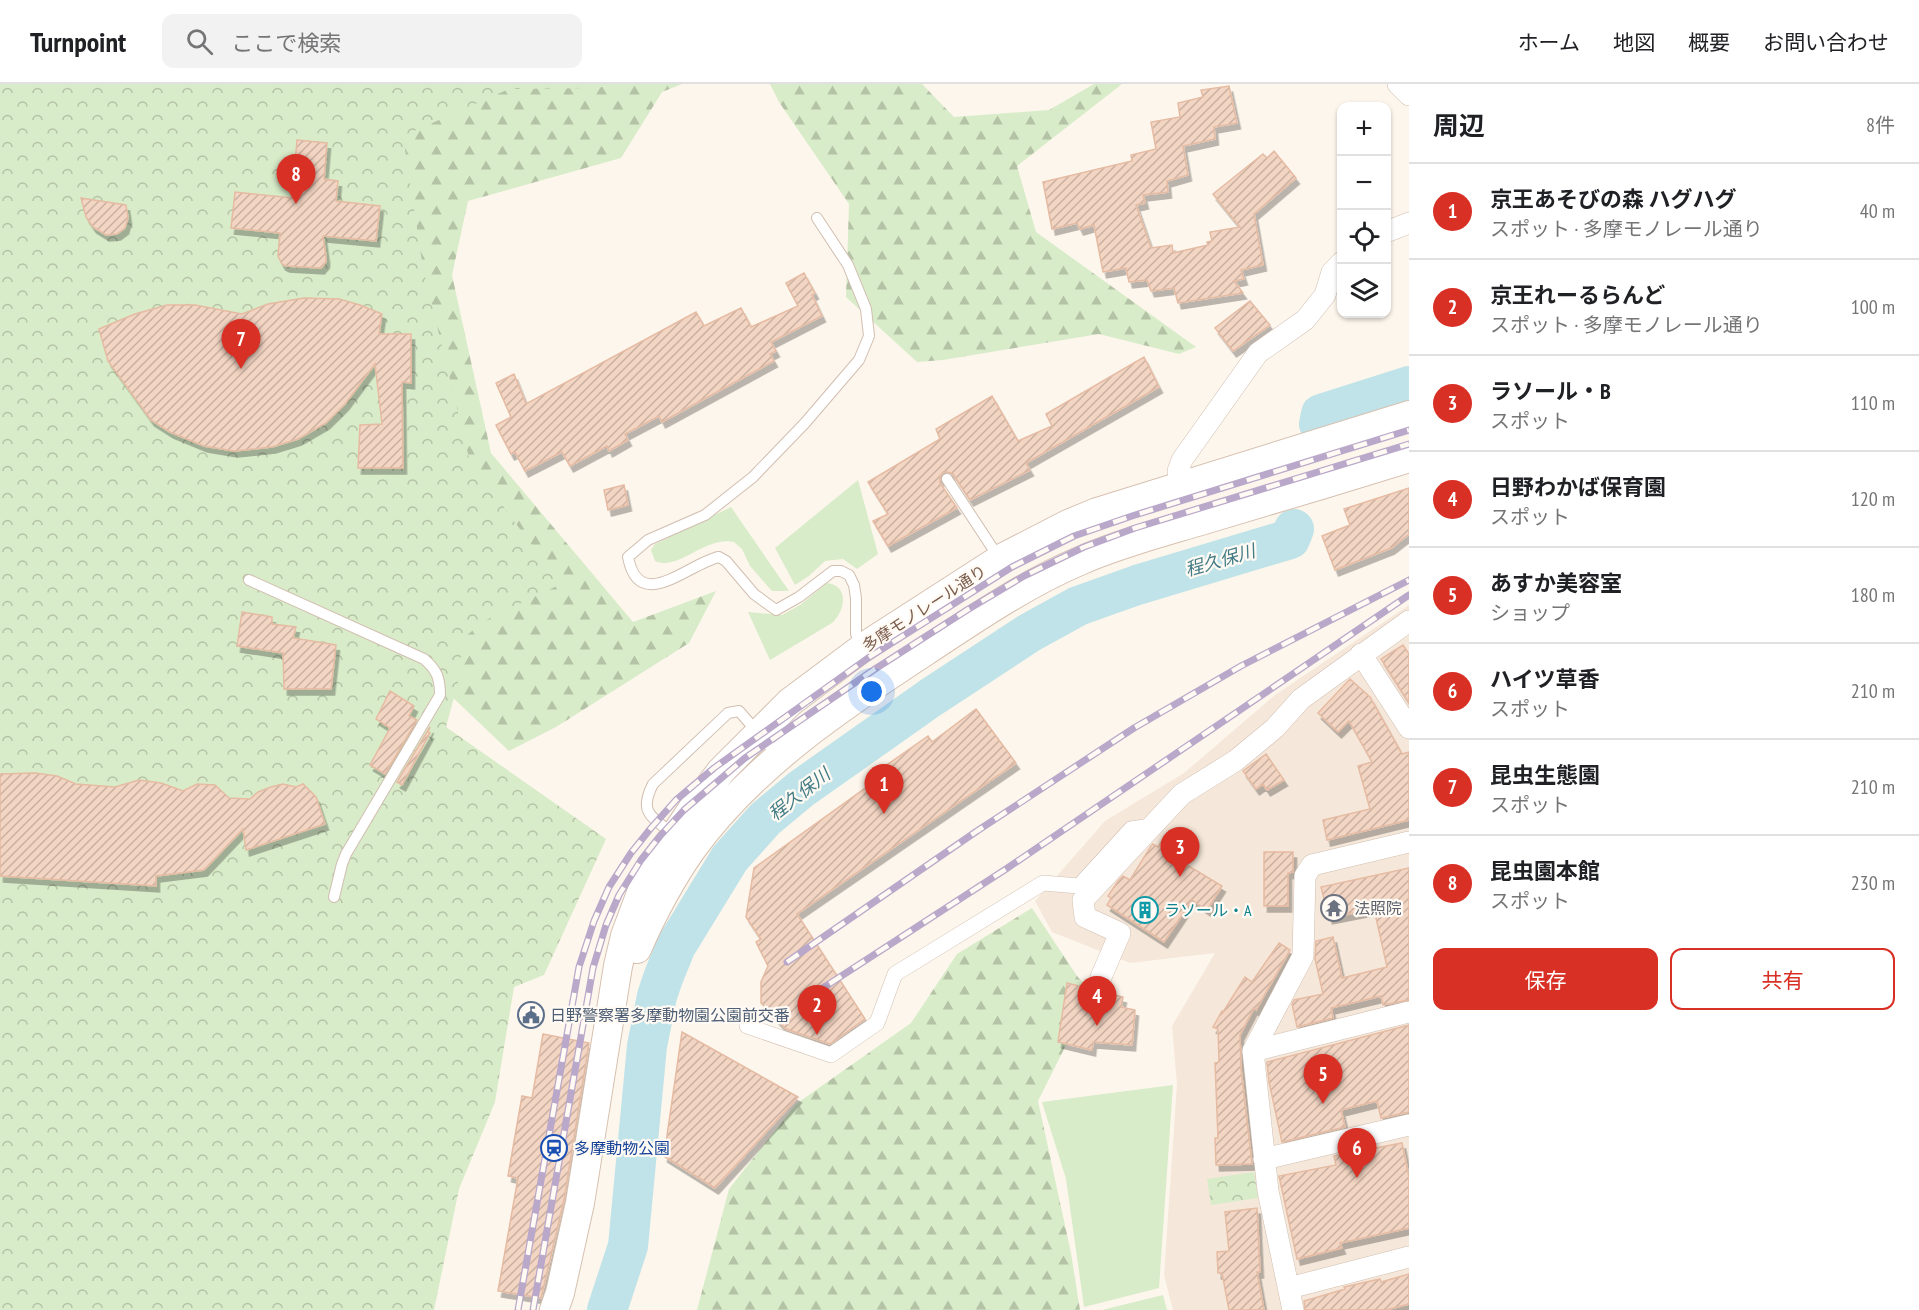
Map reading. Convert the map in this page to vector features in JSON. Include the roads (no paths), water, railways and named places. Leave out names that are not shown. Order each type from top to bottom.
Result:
[{"type":"main road","name":"多摩モノレール通り","points":[[554,1310],[560,1293],[580,1203],[612,1006],[665,893],[683,842],[722,771],[758,733],[790,702],[865,646],[1034,539],[1097,512],[1409,415]]},
{"type":"main road","name":"多摩モノレール通り","points":[[683,842],[813,730],[883,679],[971,621],[1063,568],[1110,549],[1409,458]]},
{"type":"street","points":[[1398,84],[1409,95]]},
{"type":"street","points":[[1391,230],[1409,222]]},
{"type":"street","points":[[1182,485],[1178,471],[1182,460],[1258,353],[1305,320],[1325,295],[1332,272],[1339,264]]},
{"type":"street","points":[[1101,977],[1120,933],[1085,917],[1083,900],[1182,794],[1235,761],[1275,728],[1301,699],[1409,621]]},
{"type":"street","points":[[1361,654],[1409,728]]},
{"type":"street","points":[[747,1026],[831,1055],[877,1023],[895,974],[1043,883],[1079,886],[1131,829],[1152,826]]},
{"type":"street","points":[[1293,1310],[1268,1191],[1253,1051],[1303,956],[1305,876],[1312,865],[1409,842]]},
{"type":"street","points":[[1253,1051],[1409,1011]]},
{"type":"street","points":[[1264,1159],[1409,1125]]},
{"type":"street","points":[[1289,1288],[1409,1257]]},
{"type":"lane","points":[[817,218],[848,265],[866,309],[868,336],[859,360],[805,423],[753,477],[705,515],[648,540],[628,557],[631,570],[640,581],[653,584],[666,583],[707,560],[719,557],[726,561],[754,594],[776,610],[799,597],[833,571],[841,571],[849,575],[854,585],[856,634],[865,646]]},
{"type":"lane","points":[[947,479],[1000,559]]},
{"type":"lane","points":[[249,580],[358,627],[424,659],[435,668],[440,680],[440,695],[346,854],[334,897]]},
{"type":"lane","points":[[683,842],[648,814],[646,797],[653,784],[728,713],[739,711],[779,758]]},
{"type":"waterway","name":"程久保川","points":[[1319,424],[1321,414],[1409,386]]},
{"type":"waterway","name":"程久保川","points":[[607,1310],[628,1246],[647,1046],[657,996],[676,946],[730,858],[765,819],[801,789],[930,698],[1029,633],[1078,606],[1137,585],[1290,539],[1294,529]]},
{"type":"railway","points":[[518,1310],[579,967],[594,921],[609,887],[631,853],[676,800],[714,768],[868,658],[1012,567],[1074,536],[1409,430]]},
{"type":"railway","points":[[533,1310],[593,968],[606,925],[619,895],[641,860],[684,810],[745,758],[875,669],[1024,576],[1084,547],[1135,528],[1409,444]]},
{"type":"railway","points":[[787,962],[977,831],[1134,728],[1241,666],[1409,580]]},
{"type":"railway","points":[[806,999],[1006,869],[1409,595]]},
{"type":"place","name":"昆虫園本館","points":[[296,204]]},
{"type":"place","name":"昆虫生態園","points":[[241,369]]},
{"type":"place","name":"京王あそびの森 ハグハグ","points":[[884,814]]},
{"type":"place","name":"ラソール・B","points":[[1180,877]]},
{"type":"place","name":"法照院","points":[[1334,908]]},
{"type":"place","name":"ラソール・A","points":[[1145,910]]},
{"type":"place","name":"日野警察署多摩動物園公園前交番","points":[[531,1015]]},
{"type":"place","name":"日野わかば保育園","points":[[1097,1026]]},
{"type":"place","name":"京王れーるらんど","points":[[817,1035]]},
{"type":"place","name":"あすか美容室","points":[[1323,1104]]},
{"type":"place","name":"多摩動物公園","points":[[554,1148]]},
{"type":"place","name":"ハイツ草香","points":[[1357,1178]]}]
